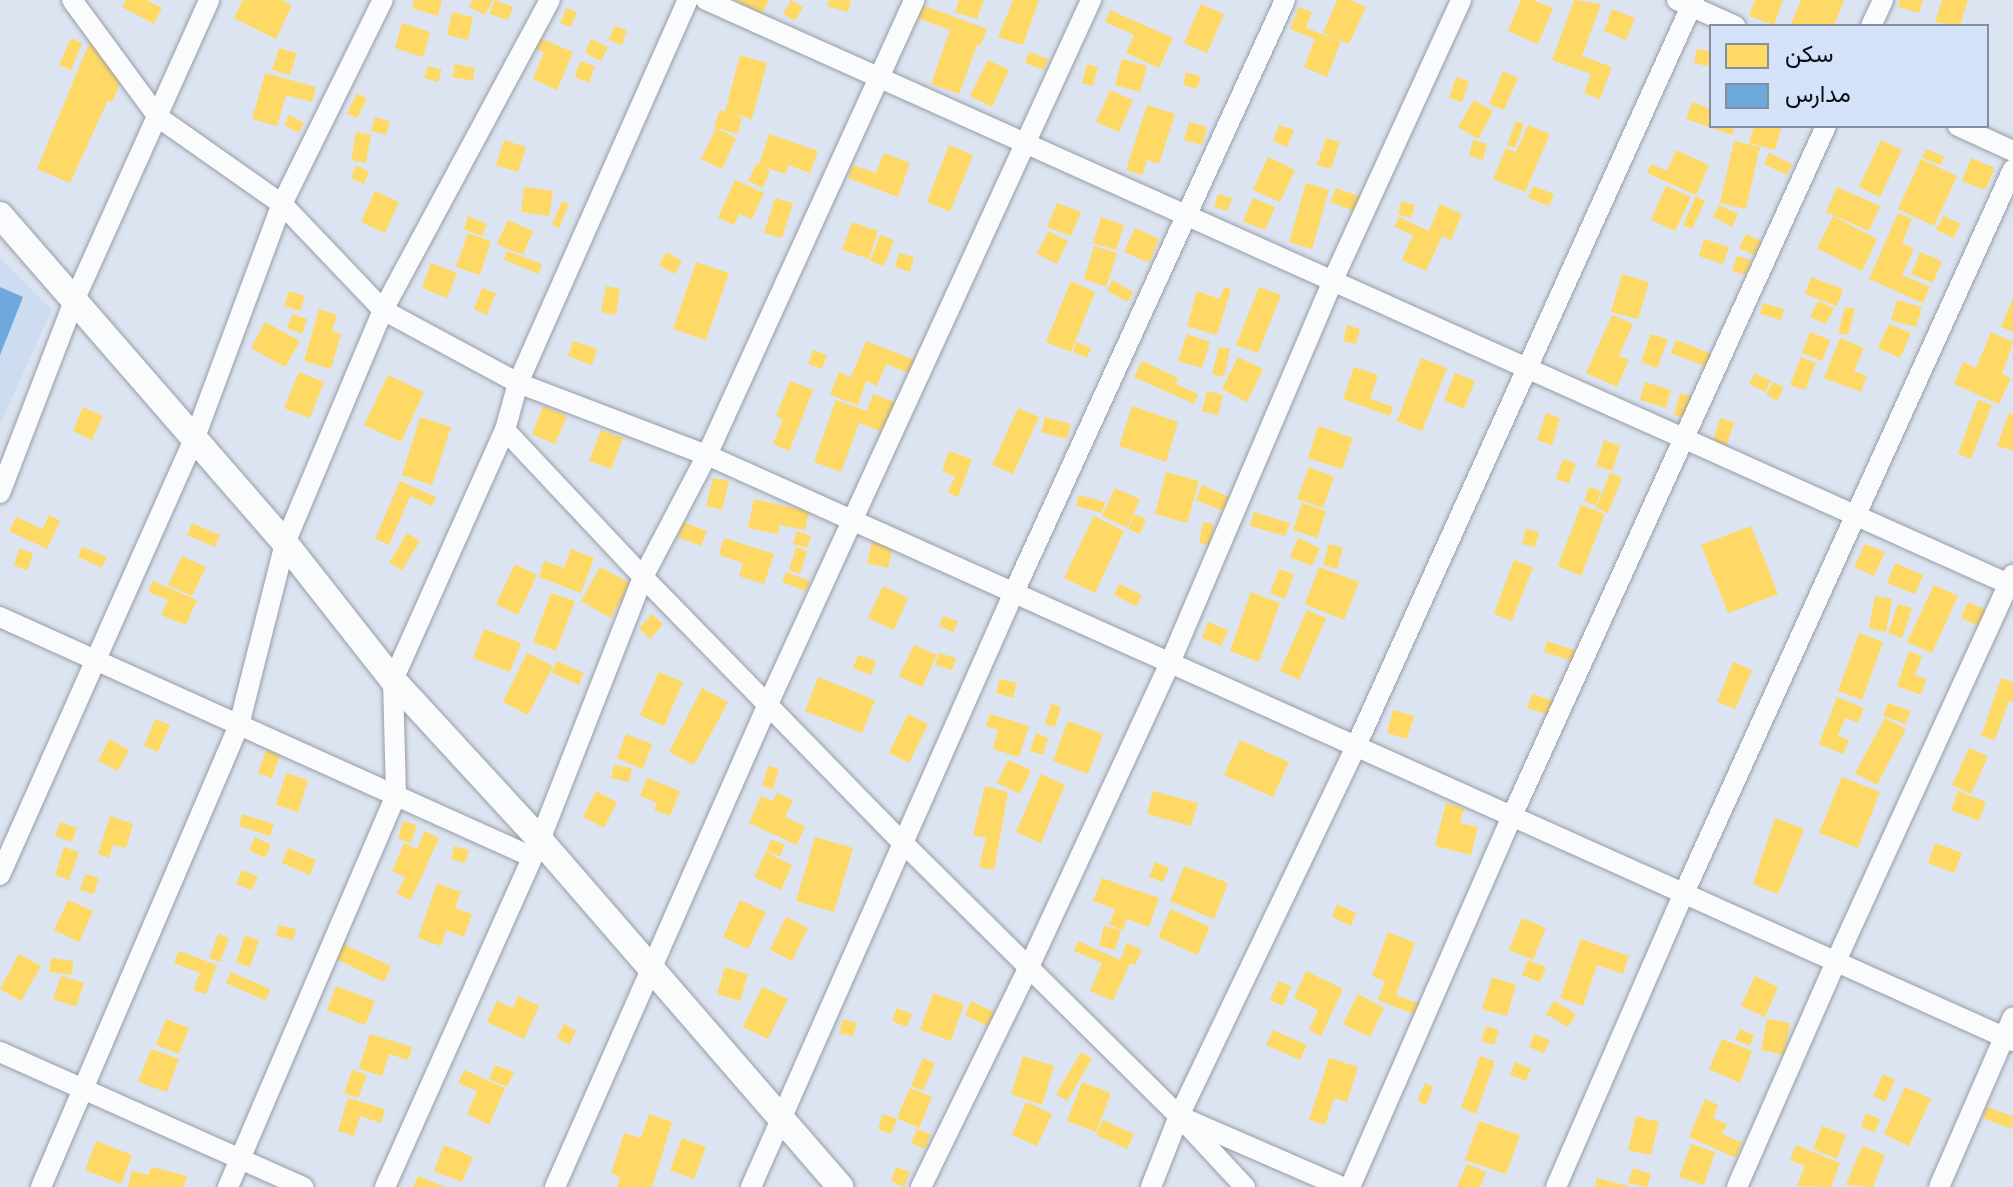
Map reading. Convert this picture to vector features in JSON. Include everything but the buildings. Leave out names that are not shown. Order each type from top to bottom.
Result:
[{"type":"street","points":[[72,0],[158,117],[282,204],[383,310],[518,383],[707,455],[2008,1039]]},
{"type":"street","points":[[0,493],[74,301],[209,0]]},
{"type":"street","points":[[0,875],[194,440],[282,204],[383,0]]},
{"type":"street","points":[[41,1187],[239,725],[285,543],[383,310],[550,0]]},
{"type":"street","points":[[228,1187],[396,795],[393,680],[505,430],[518,383],[688,0]]},
{"type":"street","points":[[706,0],[1858,516],[2012,581],[1836,961],[1737,1187]]},
{"type":"street","points":[[385,1187],[536,848],[643,577],[707,455],[914,0]]},
{"type":"street","points":[[555,1187],[768,704],[1091,0]]},
{"type":"street","points":[[751,1187],[1014,592],[1285,0]]},
{"type":"street","points":[[921,1187],[1028,969],[1169,665],[1333,280],[1461,0]]},
{"type":"street","points":[[1872,24],[1883,0]]},
{"type":"street","points":[[1151,1187],[1179,1116],[1356,746],[1529,368],[1687,2],[1731,24]]},
{"type":"street","points":[[1350,1187],[1512,816],[1825,128]]},
{"type":"street","points":[[1962,128],[2013,151]]},
{"type":"street","points":[[1556,1187],[1684,893],[1858,516],[2013,169]]},
{"type":"street","points":[[0,215],[285,543],[393,680],[536,848],[653,970],[841,1187]]},
{"type":"street","points":[[505,430],[643,577],[902,842],[1179,1116],[1245,1187]]},
{"type":"street","points":[[0,617],[396,795],[536,848]]},
{"type":"street","points":[[1939,1187],[2008,1039],[2013,1017]]},
{"type":"street","points":[[0,1052],[303,1187]]},
{"type":"street","points":[[1179,1116],[1342,1187]]},
{"type":"shaded area","points":[[0,257],[52,310],[0,424]]}]
